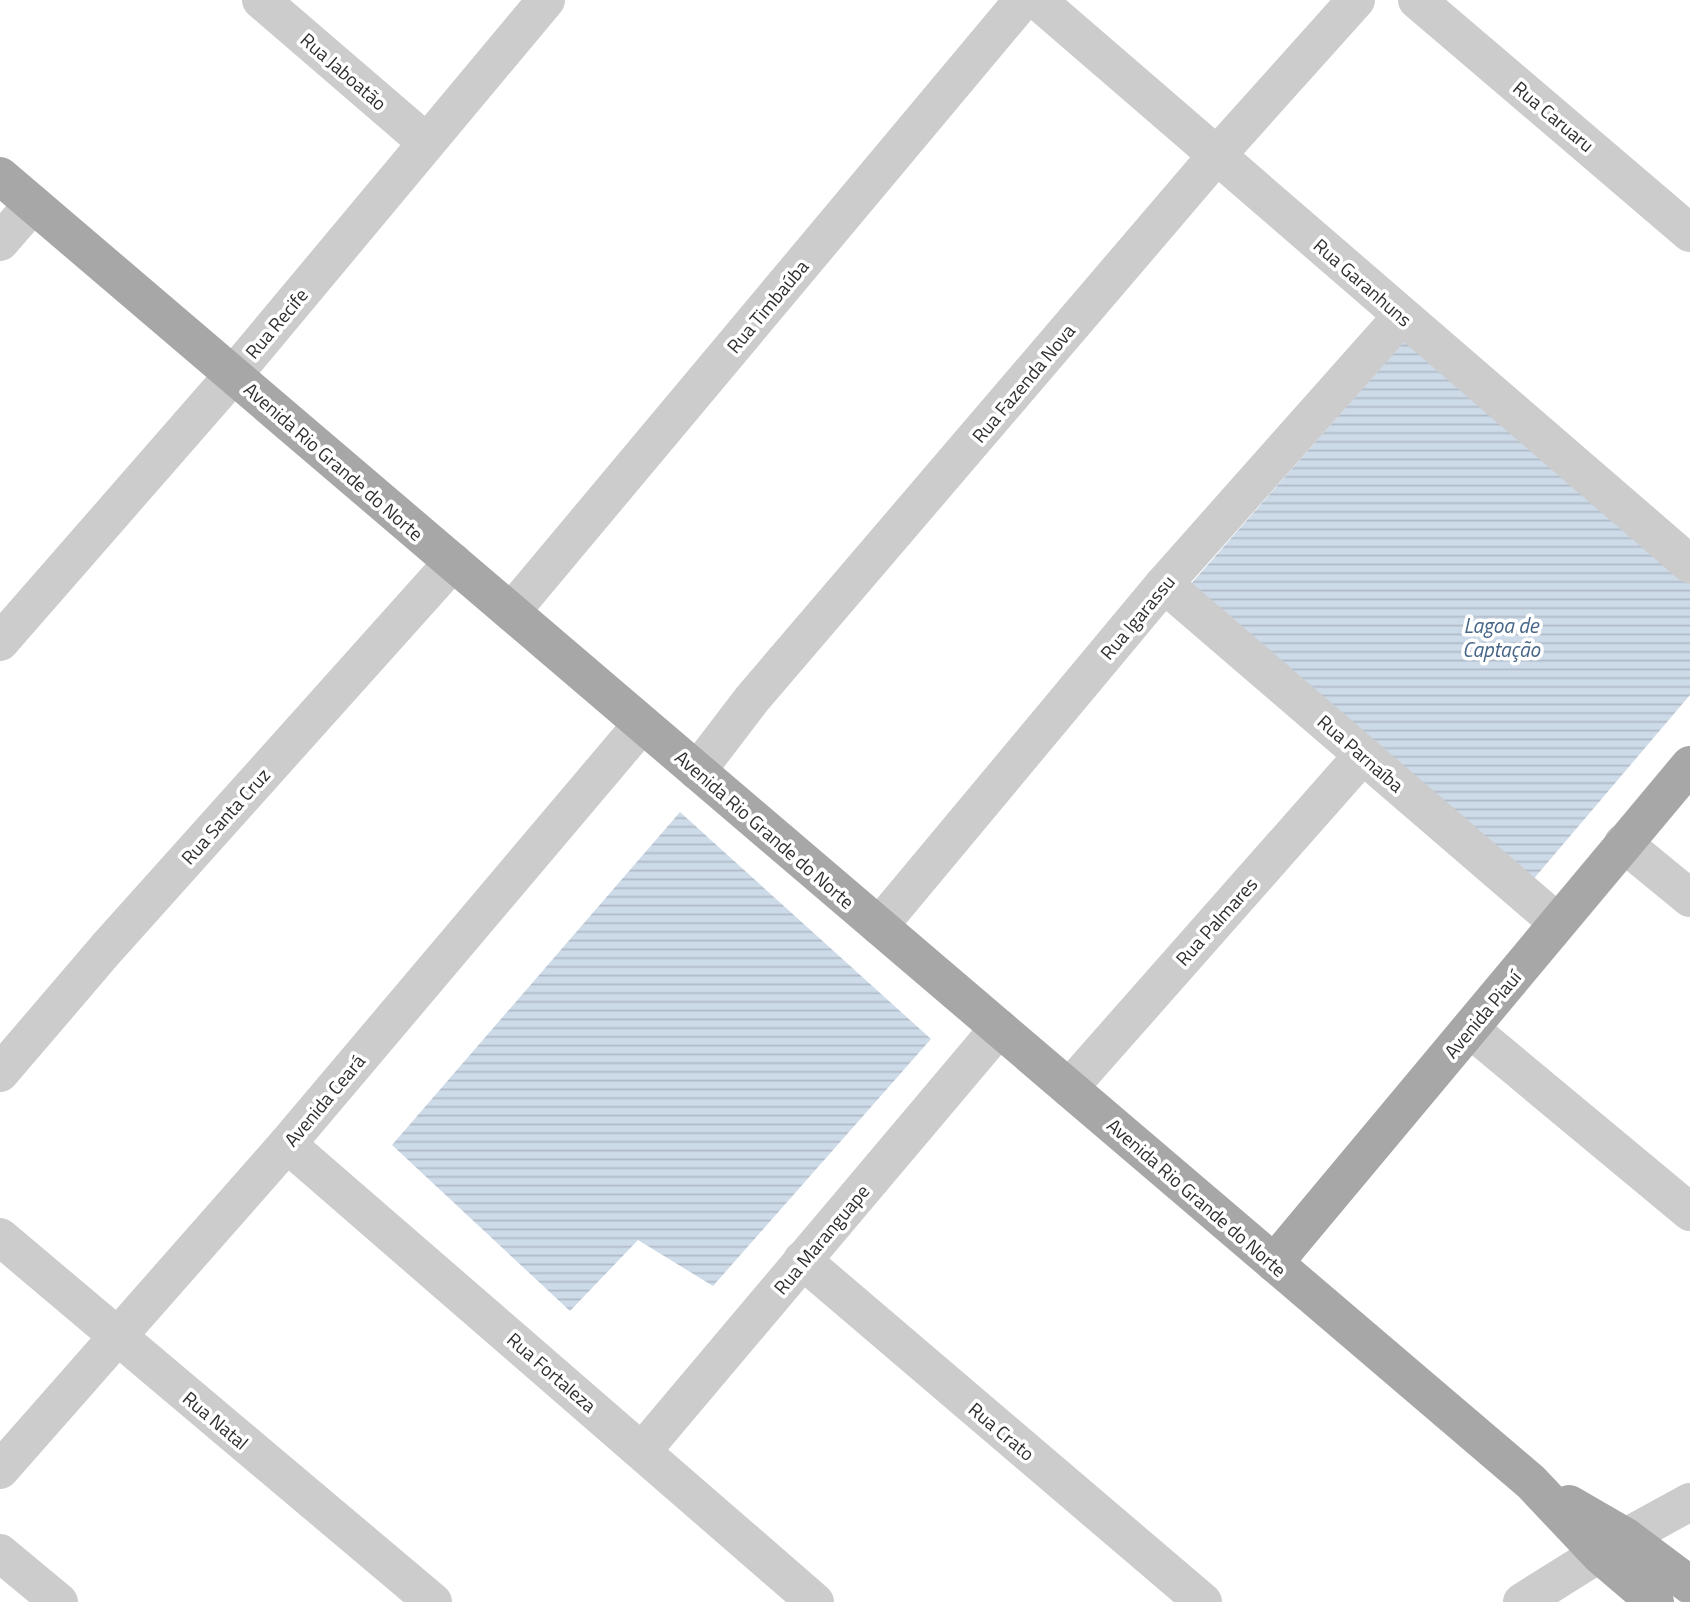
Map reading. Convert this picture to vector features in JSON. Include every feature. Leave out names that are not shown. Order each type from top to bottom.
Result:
[{"type":"main road","name":"Avenida Rio Grande do Norte","points":[[0,176],[1531,1482],[1613,1546]]},
{"type":"main road","name":"Avenida Piauí","points":[[1274,1263],[1690,765]]},
{"type":"main road","points":[[1613,1546],[1690,1586]]},
{"type":"main road","points":[[1613,1546],[1655,1602]]},
{"type":"street","name":"Rua Jaboatão","points":[[261,0],[426,142]]},
{"type":"street","name":"Rua Recife","points":[[0,642],[234,374],[547,0]]},
{"type":"street","name":"Rua Timbaúba","points":[[511,612],[1023,0]]},
{"type":"street","name":"Rua Garanhuns","points":[[1037,0],[1690,564]]},
{"type":"street","name":"Rua Fazenda Nova","points":[[697,771],[752,699],[1217,155],[1356,0]]},
{"type":"street","name":"Rua Caruaru","points":[[1417,0],[1690,233]]},
{"type":"street","points":[[0,242],[33,204]]},
{"type":"street","name":"Rua Igarassu","points":[[879,926],[1164,584],[1402,316]]},
{"type":"street","name":"Rua Santa Cruz","points":[[0,1073],[106,949],[453,562]]},
{"type":"street","name":"Rua Parnaíba","points":[[1164,584],[1557,922]]},
{"type":"street","name":"Avenida Ceará","points":[[0,1470],[287,1144],[642,723]]},
{"type":"street","name":"Rua Palmares","points":[[1069,1088],[1363,755]]},
{"type":"street","points":[[1623,843],[1690,898]]},
{"type":"street","name":"Rua Maranguape","points":[[643,1450],[999,1028]]},
{"type":"street","points":[[1469,1029],[1690,1212]]},
{"type":"street","name":"Rua Fortaleza","points":[[287,1144],[816,1602]]},
{"type":"street","name":"Rua Natal","points":[[0,1237],[433,1602]]},
{"type":"street","name":"Rua Crato","points":[[802,1260],[1203,1602]]},
{"type":"street","points":[[1522,1602],[1690,1502]]},
{"type":"street","points":[[0,1553],[59,1602]]},
{"type":"water","name":"Lagoa de Captação","points":[[1405,340],[1690,583],[1690,695],[1531,882],[1190,585]]},
{"type":"water","points":[[680,812],[931,1039],[713,1286],[638,1240],[570,1311],[392,1145]]}]
